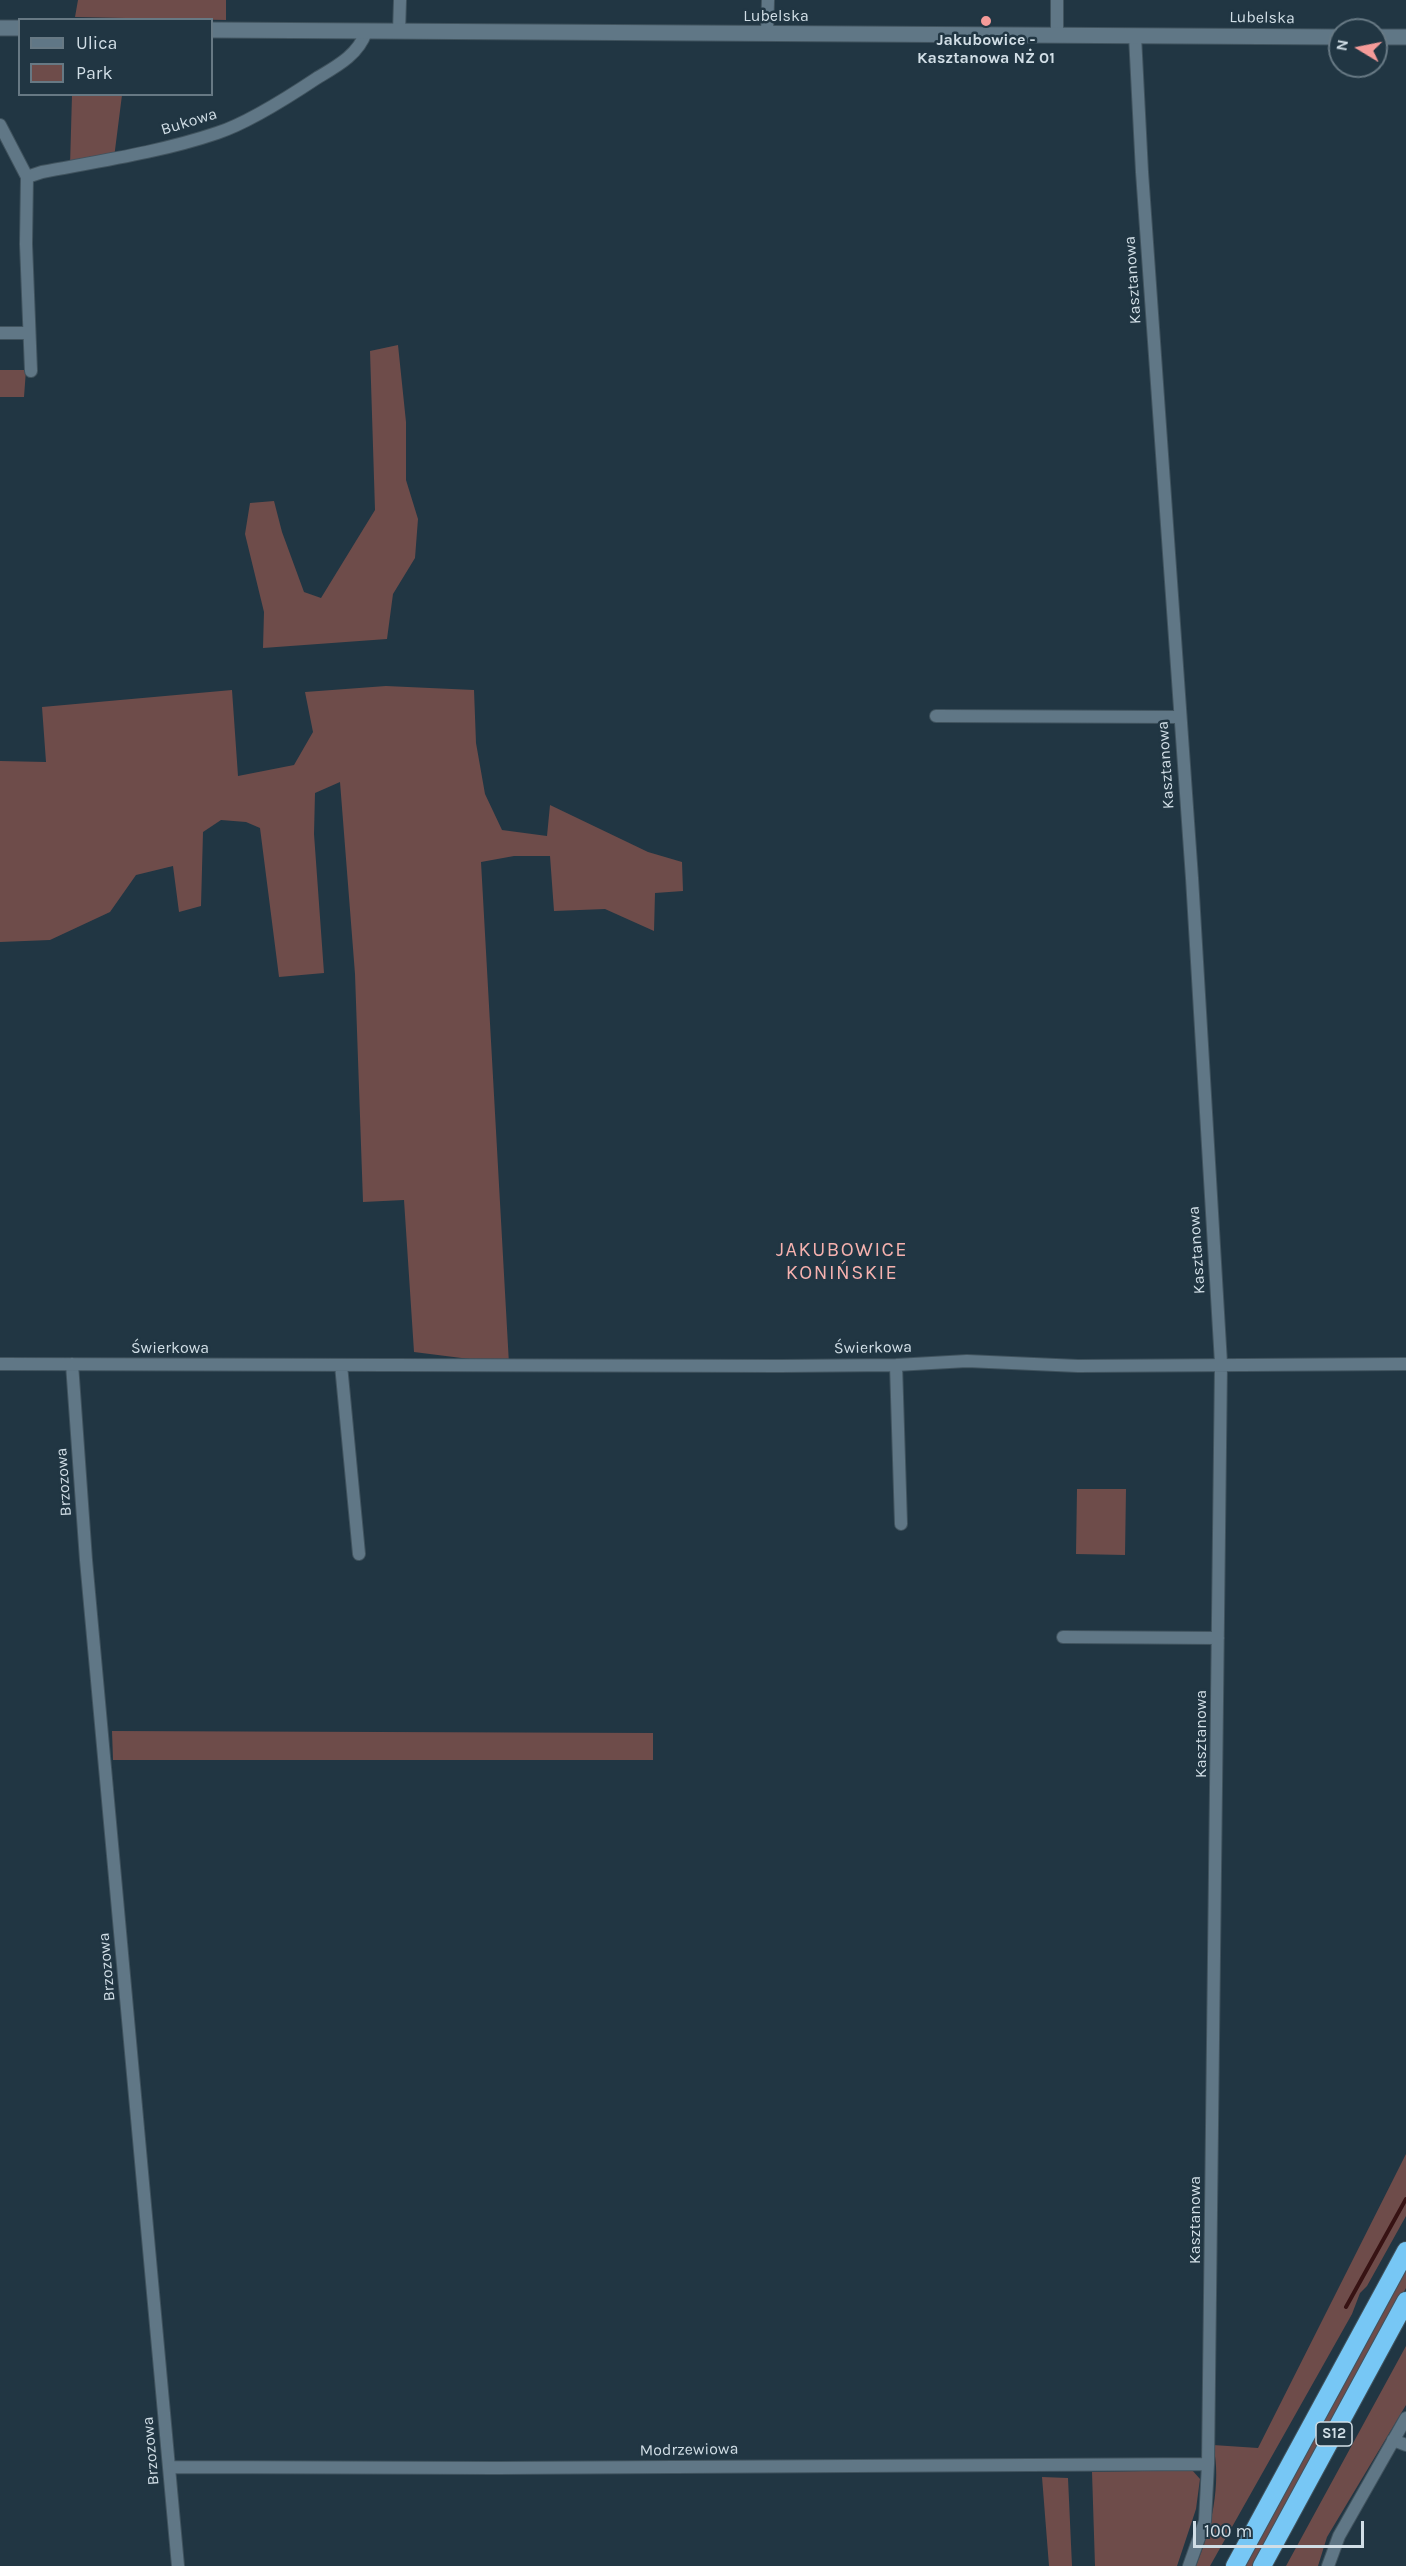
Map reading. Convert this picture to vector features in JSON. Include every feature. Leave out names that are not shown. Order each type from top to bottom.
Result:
[{"type":"highway","name":"S12","points":[[1235,2566],[1406,2251]]},
{"type":"highway","name":"S12","points":[[1262,2566],[1406,2301]]},
{"type":"street","points":[[399,32],[400,0]]},
{"type":"street","points":[[767,34],[768,0]]},
{"type":"street","points":[[1057,0],[1057,35]]},
{"type":"street","points":[[0,28],[18,28]]},
{"type":"street","name":"Lubelska","points":[[213,30],[1328,37]]},
{"type":"street","name":"Bukowa","points":[[27,177],[219,133],[287,97],[348,58],[359,47],[366,32]]},
{"type":"street","name":"Kasztanowa","points":[[1134,36],[1179,717],[1192,878],[1221,1364],[1208,2464],[1205,2521],[1190,2566]]},
{"type":"street","points":[[1388,37],[1406,37]]},
{"type":"street","points":[[0,125],[27,177],[26,244],[31,371]]},
{"type":"street","points":[[0,333],[29,333]]},
{"type":"street","points":[[936,716],[1179,717]]},
{"type":"street","name":"Świerkowa","points":[[0,1364],[896,1365],[967,1361],[1078,1366],[1406,1364]]},
{"type":"street","name":"Brzozowa","points":[[72,1364],[86,1560],[178,2566]]},
{"type":"street","points":[[341,1365],[359,1554]]},
{"type":"street","points":[[896,1365],[901,1524]]},
{"type":"street","points":[[1063,1637],[1218,1638]]},
{"type":"street","points":[[1328,2566],[1339,2536],[1406,2418]]},
{"type":"street","points":[[1393,2440],[1406,2445]]},
{"type":"street","name":"Modrzewiowa","points":[[170,2467],[497,2468],[1208,2464]]},
{"type":"green space","points":[[78,0],[226,0],[226,20],[75,17]]},
{"type":"green space","points":[[72,96],[122,96],[114,158],[70,166]]},
{"type":"green space","points":[[398,345],[406,422],[406,480],[418,519],[415,558],[393,594],[387,639],[263,648],[264,612],[245,534],[250,503],[274,501],[282,532],[304,592],[321,598],[375,510],[370,351]]},
{"type":"green space","points":[[0,370],[26,370],[24,397],[0,397]]},
{"type":"green space","points":[[386,686],[474,690],[476,743],[485,794],[502,830],[547,836],[550,805],[648,852],[682,862],[683,891],[655,893],[654,931],[605,909],[554,911],[550,856],[514,856],[481,862],[509,1364],[414,1352],[404,1200],[363,1202],[355,974],[340,782],[315,793],[314,834],[324,973],[279,977],[260,828],[246,822],[221,820],[203,832],[201,906],[179,912],[173,866],[136,875],[110,912],[50,940],[0,942],[0,761],[46,762],[42,707],[232,690],[238,776],[294,765],[313,732],[305,692]]},
{"type":"green space","points":[[1077,1489],[1126,1489],[1125,1555],[1076,1554]]},
{"type":"green space","points":[[112,1731],[653,1733],[653,1760],[113,1760]]},
{"type":"green space","points":[[1406,2154],[1406,2216],[1367,2286],[1360,2293],[1352,2314],[1210,2566],[1196,2566],[1214,2507],[1216,2475],[1213,2445],[1258,2448]]},
{"type":"green space","points":[[1406,2267],[1406,2288],[1255,2566],[1244,2566]]},
{"type":"green space","points":[[1406,2346],[1406,2405],[1327,2537],[1318,2566],[1286,2566]]},
{"type":"green space","points":[[1192,2470],[1200,2479],[1196,2509],[1177,2566],[1095,2566],[1092,2472]]},
{"type":"green space","points":[[1042,2477],[1068,2478],[1072,2566],[1049,2566]]},
{"type":"waterway","points":[[1346,2307],[1406,2199]]},
{"type":"place","name":"Jakubowice - Kasztanowa NŻ 01","points":[[986,21]]},
{"type":"district","name":"JAKUBOWICE KONIŃSKIE","points":[[842,1262]]}]
